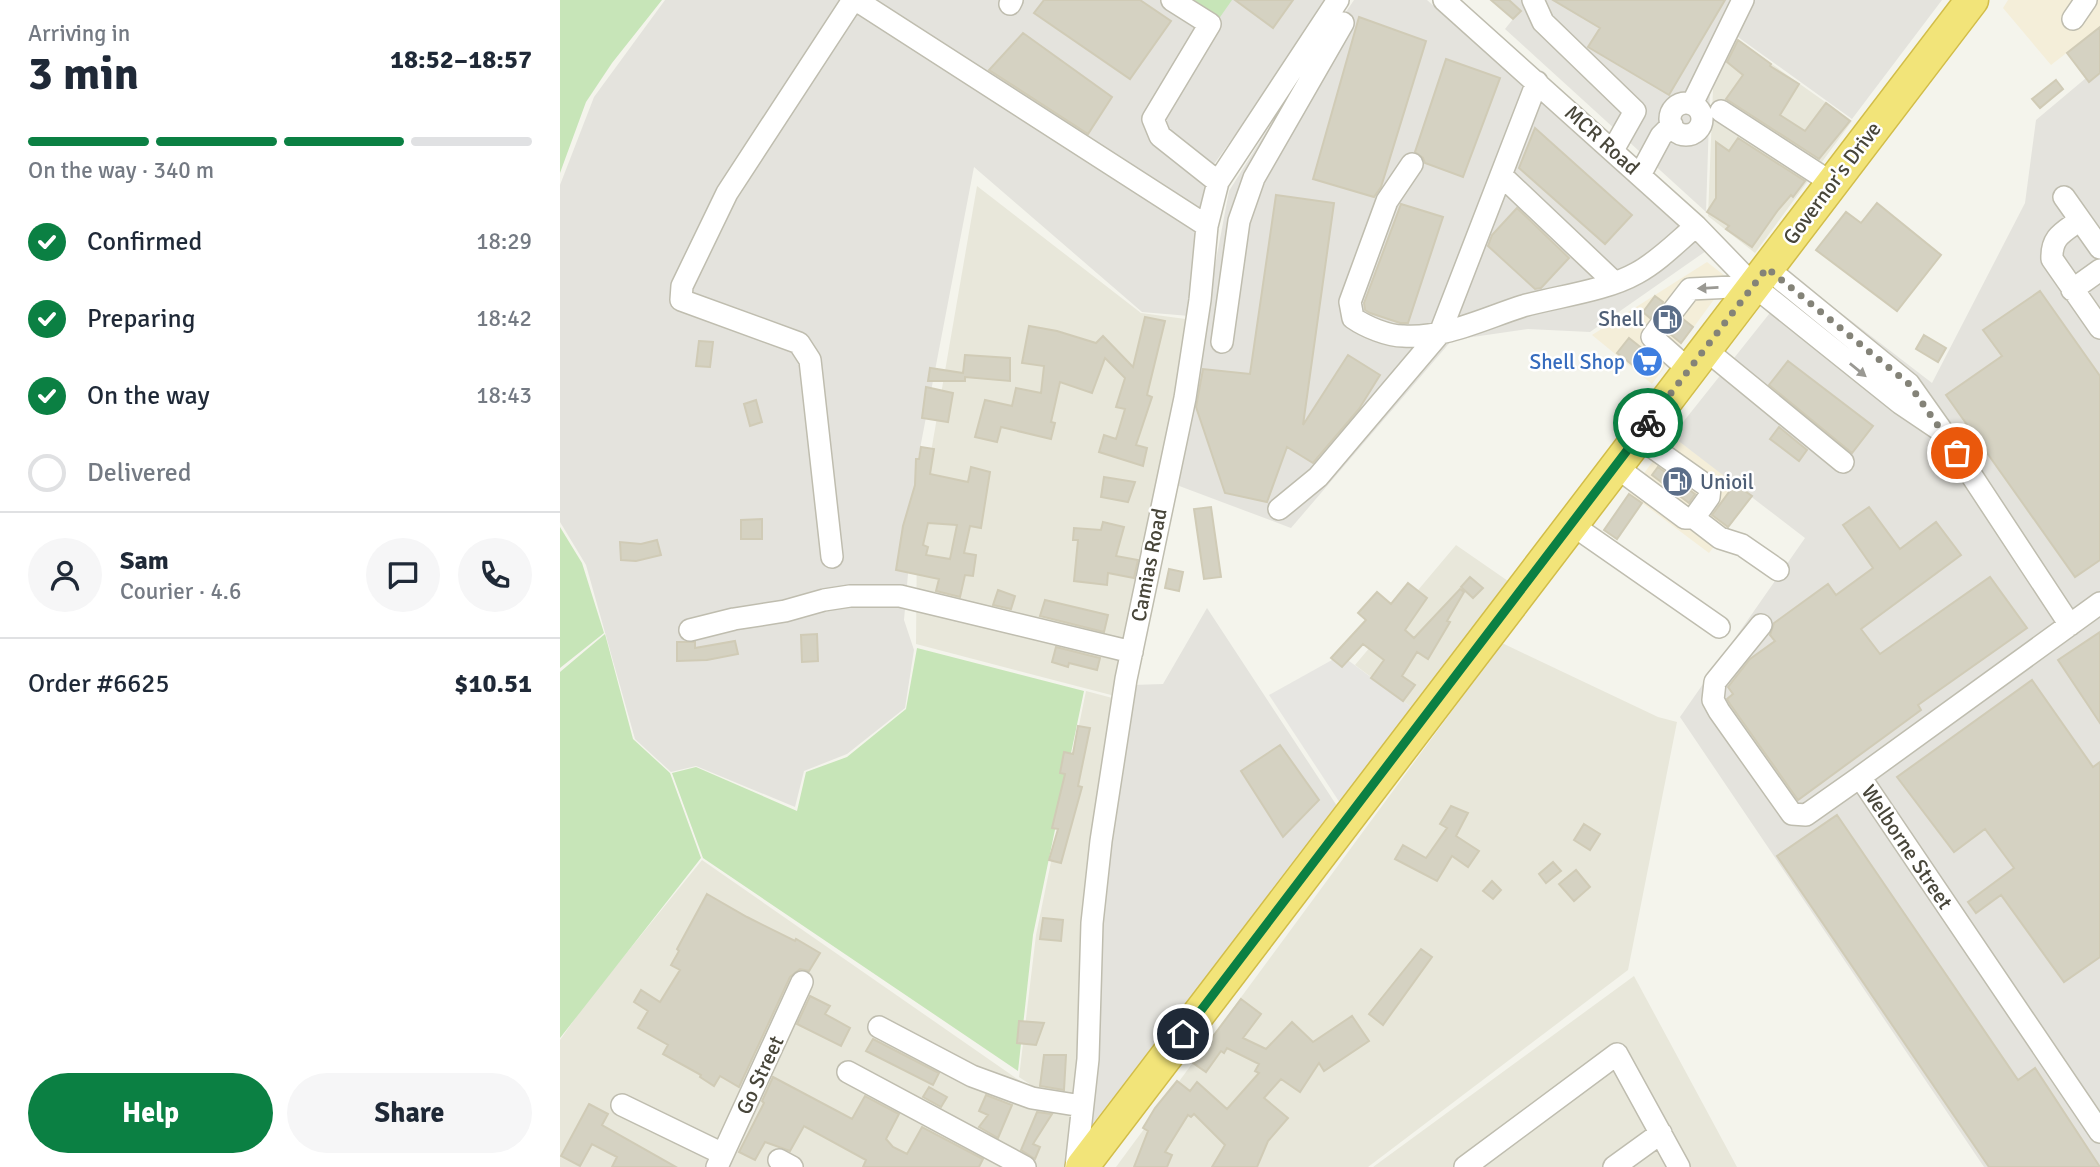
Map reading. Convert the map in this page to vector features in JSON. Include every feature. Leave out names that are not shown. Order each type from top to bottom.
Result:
[{"type":"highway","name":"Governor's Drive","points":[[1082,1167],[1972,0]]},
{"type":"street","points":[[831,557],[810,360],[799,343],[681,300],[682,286],[727,193],[855,0],[1207,226]]},
{"type":"street","points":[[1172,0],[1210,24],[1153,119],[1155,127],[1160,136],[1218,182]]},
{"type":"street","name":"Camias Road","points":[[1076,1167],[1088,1059],[1092,923],[1101,841],[1132,652],[1185,398],[1200,300],[1207,226],[1218,182],[1338,0]]},
{"type":"street","name":"MCR Road","points":[[1445,0],[1696,226],[1811,318],[1900,403],[1943,432],[2070,625]]},
{"type":"street","points":[[1533,0],[1543,22],[1636,111],[1613,150]]},
{"type":"street","points":[[1640,175],[1661,136],[1672,125],[1681,133],[1687,134],[1698,129],[1701,112],[1692,104],[1743,0]]},
{"type":"street","points":[[2073,19],[2086,0]]},
{"type":"street","points":[[1222,342],[1239,221],[1254,177],[1343,23]]},
{"type":"street","points":[[1279,509],[1318,477],[1440,333],[1537,82]]},
{"type":"street","points":[[1721,111],[1832,183]]},
{"type":"street","points":[[1262,112],[1282,129]]},
{"type":"street","points":[[1412,164],[1387,201],[1353,293],[1351,310],[1353,318],[1363,325],[1402,337],[1440,333],[1524,306],[1614,282],[1635,274],[1655,261],[1696,226]]},
{"type":"street","points":[[1500,175],[1614,282]]},
{"type":"street","points":[[2064,197],[2100,248]]},
{"type":"street","points":[[2080,220],[2058,236],[2051,246],[2052,259],[2100,328]]},
{"type":"street","points":[[2072,290],[2100,271]]},
{"type":"street","points":[[1760,277],[1690,289],[1652,337],[1697,359],[1843,462]]},
{"type":"street","points":[[1638,437],[1710,488],[1709,498],[1694,518]]},
{"type":"street","points":[[1615,466],[1685,518],[1694,518],[1720,538],[1742,545],[1777,570]]},
{"type":"street","points":[[1571,524],[1719,627]]},
{"type":"street","points":[[690,630],[734,619],[785,611],[824,600],[850,596],[900,596],[1132,652]]},
{"type":"street","name":"Welborne Street","points":[[2100,603],[1860,778],[2100,1132]]},
{"type":"street","points":[[1761,625],[1715,682],[1713,700],[1719,710],[1792,814],[1806,815],[1860,778]]},
{"type":"street","name":"Go Street","points":[[720,1161],[802,982]]},
{"type":"street","points":[[879,1027],[972,1076],[1032,1098],[1082,1106]]},
{"type":"street","points":[[1465,1167],[1616,1054],[1679,1167]]},
{"type":"street","points":[[849,1072],[1025,1167]]},
{"type":"street","points":[[622,1105],[720,1161]]},
{"type":"street","points":[[1614,1167],[1661,1133]]},
{"type":"shaded area","points":[[665,0],[1332,0],[1212,167],[1189,316],[1142,312],[974,167],[918,459],[904,620],[914,650],[905,708],[847,754],[804,771],[795,807],[696,766],[671,772],[635,739],[586,565],[560,522],[560,185],[594,97]]},
{"type":"shaded area","points":[[1354,0],[1427,0],[1706,251],[1590,332],[1528,329],[1452,340],[1291,528],[1174,484],[1229,191]]},
{"type":"shaded area","points":[[1491,0],[1942,0],[1852,119],[1731,32],[1710,89],[1706,212],[1505,29],[1513,19]]},
{"type":"shaded area","points":[[2008,0],[2100,0],[2100,27],[2051,65],[2003,8]]},
{"type":"shaded area","points":[[2100,27],[2100,1167],[1984,1167],[1680,717],[1805,538],[1672,436],[1797,279],[1932,383],[2025,203],[2036,120],[2086,78],[2067,53]]},
{"type":"shaded area","points":[[1731,35],[1852,121],[1755,253],[1708,216],[1713,89]]},
{"type":"shaded area","points":[[977,186],[1141,313],[1193,320],[1115,696],[916,644],[917,533]]},
{"type":"shaded area","points":[[1707,262],[1729,279],[1652,384],[1592,335]]},
{"type":"shaded area","points":[[1672,436],[1752,496],[1709,553],[1629,493]]},
{"type":"shaded area","points":[[1456,545],[1508,581],[1415,710],[1355,665]]},
{"type":"shaded area","points":[[1207,608],[1339,809],[1091,1126],[1095,927],[1132,685],[1163,684]]},
{"type":"shaded area","points":[[1502,643],[1658,717],[1677,722],[1628,970],[1368,1167],[1116,1167]]},
{"type":"shaded area","points":[[1341,655],[1415,710],[1342,806],[1269,695]]},
{"type":"shaded area","points":[[1086,691],[1120,700],[1078,1116],[1019,1077],[1036,935]]},
{"type":"shaded area","points":[[702,860],[1095,1133],[1069,1167],[560,1167],[560,1040],[586,1003]]},
{"type":"shaded area","points":[[1634,976],[1737,1167],[1373,1167]]},
{"type":"green space","points":[[560,0],[662,0],[612,63],[586,102],[560,173]]},
{"type":"green space","points":[[1195,0],[1232,0],[1218,20],[1193,3]]},
{"type":"green space","points":[[560,527],[582,563],[604,633],[560,668]]},
{"type":"green space","points":[[605,634],[633,739],[670,773],[701,858],[560,1038],[560,672]]},
{"type":"green space","points":[[917,648],[1084,691],[1033,935],[1018,1071],[703,858],[672,773],[696,767],[797,811],[806,772],[847,757],[906,709]]},
{"type":"building","points":[[1044,0],[1140,0],[1171,21],[1130,79],[1034,13]]},
{"type":"building","points":[[1235,0],[1293,0],[1273,28]]},
{"type":"building","points":[[1491,0],[1509,0],[1521,11],[1513,19]]},
{"type":"building","points":[[1553,0],[1725,0],[1669,95],[1588,47],[1600,28]]},
{"type":"building","points":[[1359,17],[1426,41],[1381,187],[1374,197],[1313,179]]},
{"type":"building","points":[[2100,27],[2100,73],[2089,82],[2067,53]]},
{"type":"building","points":[[1023,33],[1112,97],[1088,134],[989,70]]},
{"type":"building","points":[[1738,40],[1771,64],[1770,66],[1799,84],[1780,115],[1805,131],[1826,103],[1850,121],[1819,159],[1726,99],[1743,75],[1727,62]]},
{"type":"building","points":[[1446,59],[1500,78],[1463,177],[1425,163],[1415,152]]},
{"type":"building","points":[[2056,80],[2063,89],[2040,108],[2032,99]]},
{"type":"building","points":[[1535,128],[1632,215],[1605,244],[1519,168]]},
{"type":"building","points":[[1738,138],[1805,181],[1793,197],[1791,195],[1778,210],[1752,247],[1726,229],[1729,226],[1707,212],[1716,198],[1716,142],[1729,151]]},
{"type":"building","points":[[1276,195],[1334,203],[1303,425],[1348,355],[1380,375],[1359,409],[1313,463],[1287,447],[1267,502],[1225,493],[1196,407],[1203,369],[1250,374]]},
{"type":"building","points":[[1877,203],[1941,255],[1897,311],[1816,250],[1846,212],[1861,223]]},
{"type":"building","points":[[1401,204],[1443,217],[1408,323],[1370,313],[1365,310],[1364,303]]},
{"type":"building","points":[[1517,208],[1569,258],[1541,288],[1535,289],[1488,246],[1492,235]]},
{"type":"building","points":[[2040,291],[2100,376],[2100,560],[2075,577],[1946,395],[2002,356],[1983,330]]},
{"type":"building","points":[[1655,296],[1663,302],[1660,313],[1650,318],[1643,312]]},
{"type":"building","points":[[1145,317],[1165,321],[1147,395],[1152,397],[1136,445],[1147,448],[1143,466],[1099,452],[1104,435],[1116,439],[1125,409],[1116,407],[1125,378],[1105,358],[1092,393],[1060,382],[1051,422],[1055,423],[1051,439],[1001,427],[997,442],[975,437],[985,400],[1012,406],[1016,388],[1041,393],[1044,366],[1022,363],[1029,326],[1096,343],[1103,336],[1133,367]]},
{"type":"building","points":[[1683,319],[1693,327],[1681,343],[1670,334],[1673,324]]},
{"type":"building","points":[[1924,335],[1946,348],[1938,362],[1916,349]]},
{"type":"building","points":[[1629,338],[1659,362],[1647,376],[1617,353]]},
{"type":"building","points":[[699,341],[713,342],[710,367],[696,366]]},
{"type":"building","points":[[965,355],[1010,358],[1010,381],[965,377],[965,381],[928,381],[930,368],[963,373]]},
{"type":"building","points":[[1788,361],[1873,426],[1852,453],[1769,385]]},
{"type":"building","points":[[926,387],[953,393],[948,422],[922,418]]},
{"type":"building","points":[[756,400],[762,422],[750,426],[744,404]]},
{"type":"building","points":[[1779,427],[1807,450],[1799,461],[1770,439]]},
{"type":"building","points":[[921,447],[934,449],[930,474],[968,482],[971,467],[990,472],[981,528],[970,526],[964,553],[976,555],[973,576],[965,575],[960,597],[936,591],[939,579],[896,570],[903,526],[915,485],[916,459],[919,459]],"holes":[[[928,523],[957,525],[950,559],[926,555],[928,547],[923,545]]]},
{"type":"building","points":[[1658,467],[1695,494],[1689,503],[1652,475]]},
{"type":"building","points":[[1104,477],[1135,482],[1128,502],[1101,497]]},
{"type":"building","points":[[1735,484],[1752,496],[1728,527],[1712,515]]},
{"type":"building","points":[[1629,494],[1642,503],[1617,539],[1604,530]]},
{"type":"building","points":[[1211,507],[1221,577],[1204,579],[1194,509]]},
{"type":"building","points":[[1869,507],[1900,549],[1936,522],[1961,555],[1861,629],[1880,654],[1990,577],[2027,628],[1918,705],[1921,710],[1798,800],[1730,704],[1727,699],[1733,694],[1728,687],[1750,659],[1775,641],[1770,635],[1774,623],[1828,584],[1836,595],[1873,568],[1843,525]]},
{"type":"building","points":[[762,519],[762,539],[741,539],[741,520]]},
{"type":"building","points":[[1103,522],[1124,527],[1116,556],[1138,560],[1134,578],[1108,573],[1107,585],[1074,581],[1078,540],[1073,540],[1074,528],[1101,530]]},
{"type":"building","points":[[657,540],[661,555],[636,561],[621,560],[620,542],[641,544]]},
{"type":"building","points":[[1169,569],[1183,572],[1179,591],[1165,588]]},
{"type":"building","points":[[1470,577],[1483,588],[1473,598],[1461,587]]},
{"type":"building","points":[[1408,583],[1427,598],[1405,630],[1414,638],[1460,589],[1464,592],[1428,659],[1417,652],[1402,676],[1415,685],[1403,701],[1371,678],[1384,660],[1363,644],[1342,667],[1331,658],[1366,620],[1358,613],[1377,592],[1391,604]]},
{"type":"building","points":[[998,590],[1015,596],[1011,609],[993,605]]},
{"type":"building","points":[[1045,600],[1108,615],[1104,632],[1040,616]]},
{"type":"building","points":[[2100,632],[2100,723],[2058,660]]},
{"type":"building","points":[[817,634],[818,661],[802,662],[801,635]]},
{"type":"building","points":[[735,641],[738,654],[707,660],[677,661],[677,642],[695,642],[695,648]]},
{"type":"building","points":[[1056,647],[1100,658],[1097,670],[1069,663],[1068,667],[1052,662]]},
{"type":"building","points":[[2032,680],[2093,767],[2100,762],[2100,957],[2064,982],[2001,895],[1976,913],[1968,902],[2014,868],[1985,829],[1954,852],[1897,777]]},
{"type":"building","points":[[1078,726],[1090,728],[1078,786],[1082,787],[1061,863],[1049,860],[1058,829],[1052,828],[1065,774],[1060,773],[1064,752],[1073,754]]},
{"type":"building","points":[[1280,745],[1319,800],[1283,837],[1241,771]]},
{"type":"building","points":[[1451,806],[1468,813],[1456,836],[1479,851],[1468,867],[1452,856],[1437,881],[1395,859],[1403,845],[1426,858],[1447,828],[1440,824]]},
{"type":"building","points":[[1837,815],[2018,1080],[2035,1068],[2100,1167],[1989,1167],[1777,856]]},
{"type":"building","points":[[1584,824],[1600,834],[1590,850],[1574,840]]},
{"type":"building","points":[[1553,862],[1561,871],[1546,883],[1539,874]]},
{"type":"building","points":[[1576,870],[1590,887],[1574,901],[1559,884]]},
{"type":"building","points":[[1492,881],[1501,890],[1493,899],[1483,891]]},
{"type":"building","points":[[707,894],[820,953],[809,971],[800,969],[790,977],[739,1087],[720,1076],[714,1086],[700,1077],[701,1075],[663,1054],[668,1045],[638,1028],[648,1011],[634,1002],[641,990],[660,1002],[680,970],[671,965]]},
{"type":"building","points":[[1043,918],[1063,920],[1061,941],[1040,939]]},
{"type":"building","points":[[1421,949],[1432,957],[1383,1025],[1369,1014]]},
{"type":"building","points":[[810,996],[830,1006],[825,1014],[850,1028],[841,1046],[797,1024]]},
{"type":"building","points":[[1241,999],[1261,1014],[1243,1038],[1266,1049],[1292,1022],[1313,1042],[1352,1016],[1369,1041],[1324,1071],[1319,1063],[1300,1092],[1281,1079],[1264,1098],[1288,1118],[1268,1141],[1257,1167],[1212,1167],[1225,1145],[1194,1114],[1191,1117],[1188,1115],[1165,1152],[1172,1155],[1167,1167],[1134,1167],[1148,1131],[1143,1128],[1177,1081],[1190,1091],[1197,1082],[1227,1109],[1259,1073],[1255,1071],[1259,1064],[1227,1048],[1224,1053],[1221,1051],[1206,1072],[1193,1063]]},
{"type":"building","points":[[1019,1021],[1044,1023],[1036,1045],[1017,1043]]},
{"type":"building","points":[[873,1039],[939,1073],[933,1085],[866,1051]]},
{"type":"building","points":[[1044,1055],[1066,1055],[1064,1090],[1040,1086]]},
{"type":"building","points":[[773,1077],[852,1119],[865,1096],[899,1114],[886,1139],[893,1147],[907,1154],[922,1127],[983,1159],[979,1167],[863,1167],[866,1160],[804,1126],[790,1151],[765,1142],[755,1160],[739,1152],[764,1103],[762,1101]]},
{"type":"building","points":[[929,1087],[947,1097],[941,1107],[923,1097]]},
{"type":"building","points":[[986,1095],[1012,1105],[998,1138],[979,1127],[988,1115],[979,1111]]},
{"type":"building","points":[[589,1104],[608,1114],[602,1125],[676,1167],[612,1167],[617,1157],[592,1144],[580,1166],[561,1156]]},
{"type":"building","points":[[1037,1112],[1052,1114],[1033,1144],[1040,1147],[1035,1159],[1021,1150]]},
{"type":"way so far","points":[[1648,423],[1767,268],[1909,384],[1957,453]]},
{"type":"place","name":"Shell","points":[[1667,319]]},
{"type":"place","name":"Shell Shop","points":[[1648,362]]},
{"type":"place","name":"Unioil","points":[[1677,482]]},
{"type":"route","points":[[1183,1034],[1648,423]]}]
